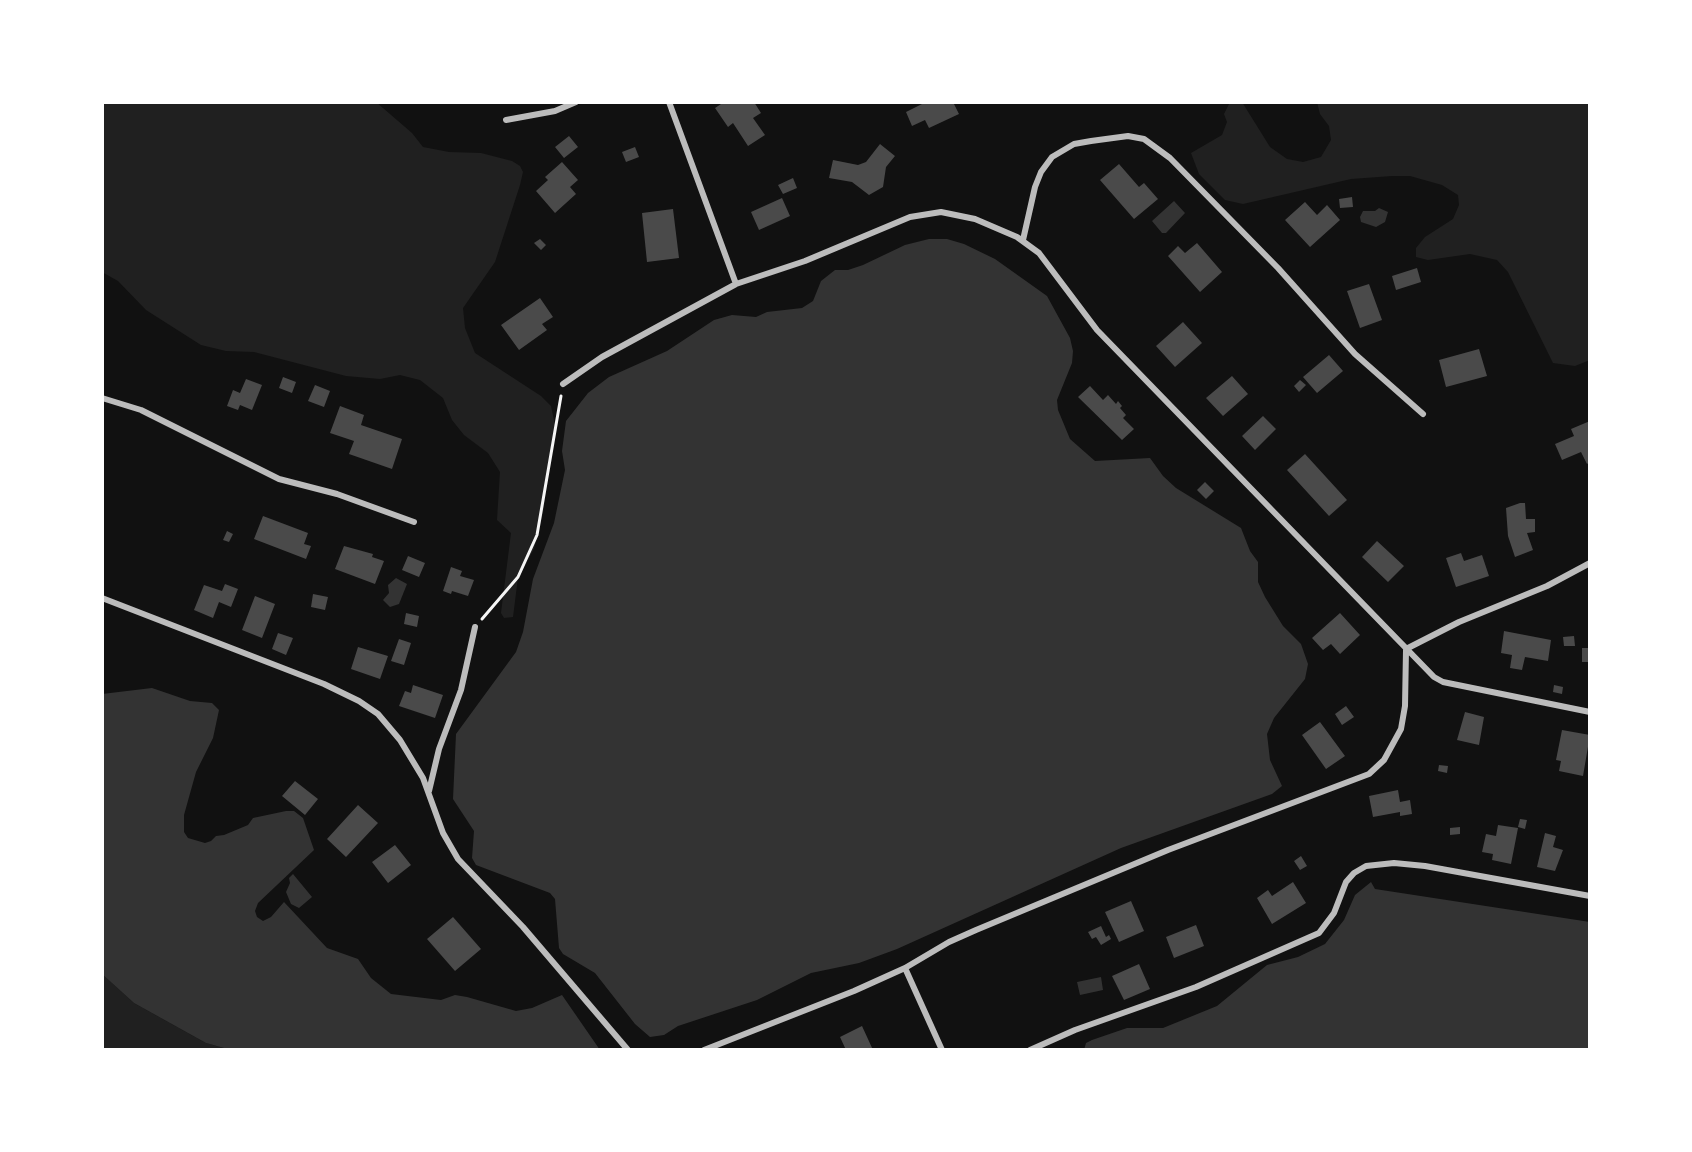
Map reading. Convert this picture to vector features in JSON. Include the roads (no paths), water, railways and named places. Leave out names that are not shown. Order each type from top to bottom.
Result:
[{"type":"street","points":[[506,120],[555,111],[576,102]]},
{"type":"street","points":[[669,102],[736,284]]},
{"type":"street","points":[[1023,240],[1038,179],[1052,157],[1074,144],[1128,136],[1148,141],[1170,158],[1278,268],[1355,354],[1423,414]]},
{"type":"street","points":[[563,384],[602,357],[736,284],[805,261],[873,232],[928,213],[948,213],[975,219],[1023,240],[1039,253],[1097,330],[1269,504],[1422,667],[1441,681],[1590,712]]},
{"type":"street","points":[[102,398],[141,410],[279,479],[337,494],[414,522]]},
{"type":"street","points":[[1406,649],[1459,622],[1547,586],[1590,562]]},
{"type":"street","points":[[102,598],[324,684],[359,701],[378,714],[390,727],[417,768],[429,791],[443,833],[458,859],[567,978],[628,1050]]},
{"type":"street","points":[[429,791],[439,749],[461,690],[475,627]]},
{"type":"street","points":[[704,1050],[799,1015],[905,968],[949,942],[976,930],[1168,850],[1333,789],[1373,771],[1392,749],[1401,729],[1405,706],[1406,649]]},
{"type":"street","points":[[1030,1050],[1074,1030],[1188,990],[1319,933],[1334,913],[1346,882],[1354,873],[1366,866],[1394,863],[1425,866],[1590,896]]},
{"type":"street","points":[[905,968],[942,1050]]}]
